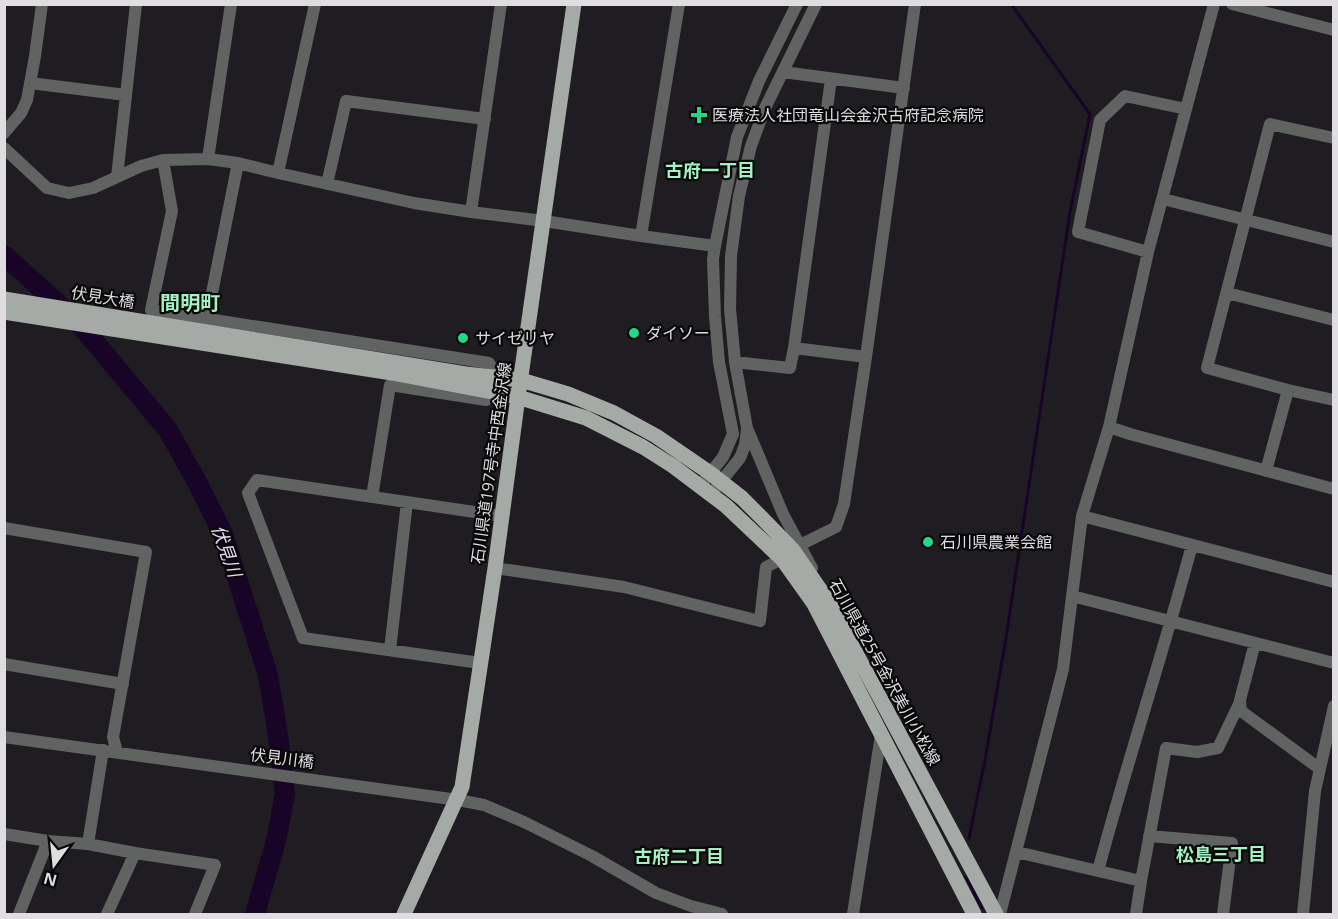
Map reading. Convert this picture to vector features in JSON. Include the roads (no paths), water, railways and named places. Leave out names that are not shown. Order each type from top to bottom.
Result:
[{"type":"main road","name":"石川県道197号寺中西金沢線","points":[[404,915],[462,788],[574,4]]},
{"type":"main road","name":"伏見大橋","points":[[4,299],[337,359]]},
{"type":"main road","name":"伏見大橋","points":[[4,312],[337,359]]},
{"type":"main road","name":"石川県道25号金沢美川小松線","points":[[337,359],[392,373],[496,385],[521,380],[568,394],[614,413],[656,436],[711,484]]},
{"type":"main road","name":"石川県道25号金沢美川小松線","points":[[496,385],[518,397],[586,418],[643,447],[673,466],[742,498],[792,551],[828,601],[960,850],[998,915]]},
{"type":"main road","name":"石川県道25号金沢美川小松線","points":[[792,551],[814,604],[974,915]]},
{"type":"street","points":[[4,133],[21,113],[27,100],[42,4]]},
{"type":"street","points":[[117,177],[136,4]]},
{"type":"street","points":[[208,159],[231,4]]},
{"type":"street","points":[[278,173],[315,4]]},
{"type":"street","points":[[471,213],[501,4]]},
{"type":"street","points":[[642,236],[679,4]]},
{"type":"street","points":[[711,484],[733,434],[719,362],[713,259],[715,246],[737,137],[759,81],[797,4]]},
{"type":"street","points":[[792,551],[783,514],[747,428],[735,362],[730,309],[731,256],[739,196],[752,146],[765,108],[816,4]]},
{"type":"street","points":[[495,568],[624,587],[760,621],[766,567],[836,527],[844,504],[915,4]]},
{"type":"street","points":[[998,915],[1017,852],[1063,669],[1082,516],[1109,427],[1148,252],[1214,4]]},
{"type":"street","points":[[1232,4],[1334,30]]},
{"type":"street","points":[[783,72],[904,88]]},
{"type":"street","points":[[735,362],[790,368],[831,78]]},
{"type":"street","points":[[30,83],[126,95]]},
{"type":"street","points":[[1148,252],[1077,232],[1100,120],[1125,96],[1186,109]]},
{"type":"street","points":[[327,184],[346,101],[485,118]]},
{"type":"street","points":[[1334,138],[1270,124],[1207,368],[1334,400]]},
{"type":"street","points":[[4,148],[46,188],[69,193],[93,188],[141,166],[163,160],[208,159],[238,163],[414,203],[471,213],[715,246]]},
{"type":"street","points":[[163,160],[172,211],[151,310],[489,363],[496,385],[486,399],[390,385],[372,497]]},
{"type":"street","points":[[207,318],[238,163]]},
{"type":"street","points":[[1163,199],[1334,242]]},
{"type":"street","points":[[1227,293],[1334,320]]},
{"type":"street","points":[[794,348],[866,357]]},
{"type":"street","points":[[1266,471],[1288,390]]},
{"type":"street","points":[[1109,427],[1334,489]]},
{"type":"street","points":[[711,484],[740,458],[745,445],[747,428]]},
{"type":"street","points":[[480,663],[303,638],[248,493],[258,480],[502,516]]},
{"type":"street","points":[[390,650],[407,502]]},
{"type":"street","points":[[1082,516],[1334,582]]},
{"type":"street","points":[[4,528],[146,552],[113,737],[117,752]]},
{"type":"street","points":[[1098,871],[1120,790],[1172,622],[1192,545]]},
{"type":"street","points":[[1072,596],[1334,663]]},
{"type":"street","points":[[1136,915],[1166,748],[1197,752],[1218,748],[1240,702],[1255,643]]},
{"type":"street","points":[[4,664],[123,684]]},
{"type":"street","points":[[1240,702],[1241,711],[1320,769]]},
{"type":"street","points":[[1304,915],[1315,791],[1334,706]]},
{"type":"street","points":[[853,915],[881,735]]},
{"type":"street","name":"伏見川橋","points":[[4,737],[321,780],[484,805],[592,856],[656,893],[722,915]]},
{"type":"street","points":[[88,844],[103,750]]},
{"type":"street","points":[[4,834],[88,844],[215,865],[195,915]]},
{"type":"street","points":[[1149,836],[1232,843],[1224,914]]},
{"type":"street","points":[[19,915],[48,841]]},
{"type":"street","points":[[1017,852],[1141,881]]},
{"type":"street","points":[[107,915],[135,853]]},
{"type":"waterway","points":[[969,838],[1006,638],[1070,212],[1090,114],[1011,4]]},
{"type":"waterway","name":"伏見川","points":[[4,255],[78,322],[168,430],[223,534],[268,675],[285,794],[276,841],[255,914]]},
{"type":"waterway","points":[[966,877],[982,908]]},
{"type":"place","name":"医療法人社団竜山会金沢古府記念病院","points":[[699,115]]},
{"type":"place","name":"ダイソー","points":[[634,333]]},
{"type":"place","name":"サイゼリヤ","points":[[463,338]]},
{"type":"place","name":"石川県農業会館","points":[[928,542]]},
{"type":"district","name":"古府一丁目","points":[[710,171]]},
{"type":"district","name":"間明町","points":[[190,303]]},
{"type":"district","name":"松島三丁目","points":[[1221,855]]},
{"type":"district","name":"古府二丁目","points":[[679,857]]}]
